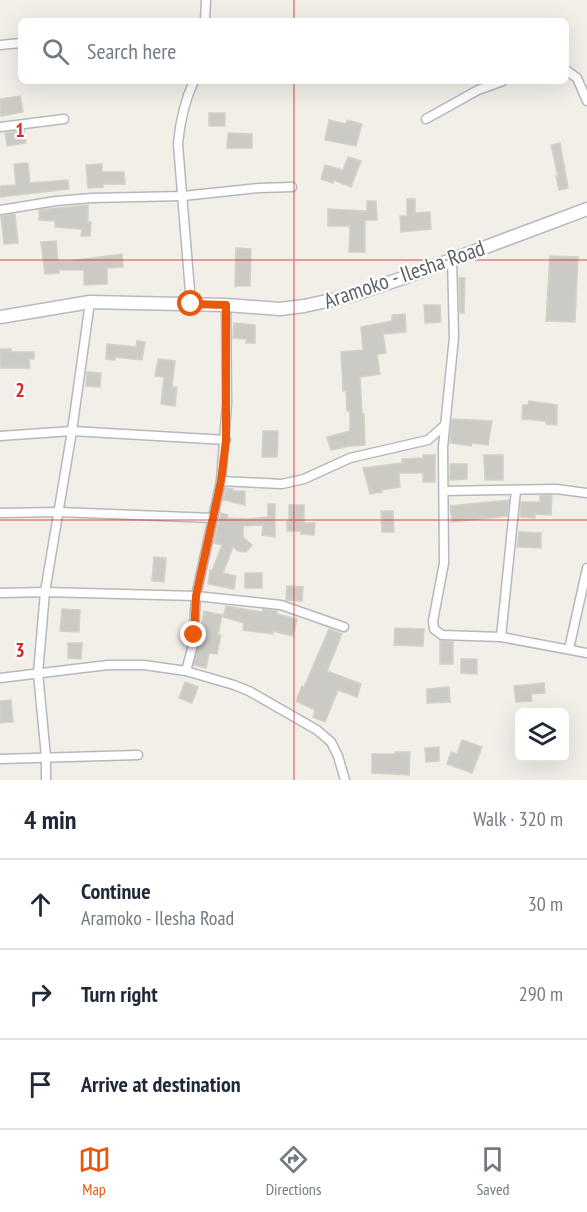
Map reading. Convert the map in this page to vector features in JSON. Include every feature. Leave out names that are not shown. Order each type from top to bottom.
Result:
[{"type":"main road","name":"Aramoko - Ilesha Road","points":[[0,317],[90,302],[226,305],[280,309],[304,306],[350,296],[403,278],[587,209]]},
{"type":"street","points":[[205,18],[206,0]]},
{"type":"street","points":[[0,45],[18,43]]},
{"type":"street","points":[[569,72],[577,78],[587,101]]},
{"type":"street","points":[[191,304],[178,144],[180,121],[193,84]]},
{"type":"street","points":[[426,119],[478,90],[495,84]]},
{"type":"street","points":[[0,128],[64,119]]},
{"type":"street","points":[[0,210],[92,198],[183,196],[292,187]]},
{"type":"street","points":[[452,259],[454,337],[443,447],[444,563],[433,621],[434,629],[442,635],[501,637],[587,653]]},
{"type":"street","points":[[46,780],[38,673],[45,592],[72,431],[90,302]]},
{"type":"street","points":[[186,671],[193,645],[196,596],[221,481],[226,440],[226,305]]},
{"type":"street","points":[[221,481],[282,484],[304,479],[350,458],[428,440],[445,425]]},
{"type":"street","points":[[0,436],[72,431],[226,440]]},
{"type":"street","points":[[428,440],[443,447]]},
{"type":"street","points":[[444,490],[556,489],[587,493]]},
{"type":"street","points":[[501,637],[516,490]]},
{"type":"street","points":[[0,513],[59,512],[213,518]]},
{"type":"street","points":[[569,648],[587,568]]},
{"type":"street","points":[[0,593],[196,596],[281,604],[344,627]]},
{"type":"street","points":[[0,678],[120,665],[144,665],[186,671],[249,691],[317,730],[330,742],[338,756],[345,780]]},
{"type":"street","points":[[0,759],[138,755]]},
{"type":"building","points":[[20,96],[23,112],[1,116],[0,99]]},
{"type":"building","points":[[209,113],[225,113],[225,126],[209,126]]},
{"type":"building","points":[[329,120],[346,124],[347,120],[362,124],[356,146],[325,140]]},
{"type":"building","points":[[24,130],[26,143],[7,146],[5,133]]},
{"type":"building","points":[[228,133],[252,134],[252,148],[227,148]]},
{"type":"building","points":[[560,143],[568,188],[559,190],[551,145]]},
{"type":"building","points":[[348,157],[361,161],[351,187],[334,180],[333,183],[321,179],[325,165],[343,170]]},
{"type":"building","points":[[28,163],[30,183],[68,180],[69,189],[0,197],[0,186],[16,185],[14,164]]},
{"type":"building","points":[[102,164],[102,172],[124,172],[125,184],[103,184],[103,187],[88,188],[86,165]]},
{"type":"building","points":[[407,199],[415,199],[415,213],[430,212],[431,229],[401,232],[400,216],[407,216]]},
{"type":"building","points":[[367,201],[376,201],[377,220],[365,220],[365,252],[349,252],[350,226],[328,226],[328,209],[367,211]]},
{"type":"building","points":[[88,205],[88,222],[91,222],[90,236],[81,236],[82,229],[55,227],[55,221],[39,220],[39,210]]},
{"type":"building","points":[[15,214],[18,243],[4,244],[1,216]]},
{"type":"building","points":[[56,241],[58,261],[122,254],[123,267],[107,268],[107,284],[84,285],[84,270],[59,270],[59,273],[45,274],[41,242]]},
{"type":"building","points":[[236,248],[251,249],[250,286],[235,286]]},
{"type":"building","points":[[550,256],[578,257],[575,322],[546,321]]},
{"type":"building","points":[[459,278],[465,278],[464,313],[460,313]]},
{"type":"building","points":[[424,305],[440,305],[441,322],[425,323]]},
{"type":"building","points":[[405,314],[406,332],[383,334],[386,353],[377,354],[380,374],[360,377],[365,445],[331,450],[327,437],[350,431],[350,411],[347,411],[346,391],[343,391],[341,352],[363,350],[361,327],[392,321],[392,315]]},
{"type":"building","points":[[234,323],[255,325],[255,343],[246,343],[247,339],[233,338]]},
{"type":"building","points":[[137,341],[145,342],[142,360],[115,357],[115,360],[106,359],[107,344],[136,347]]},
{"type":"building","points":[[0,349],[11,349],[11,352],[34,352],[34,359],[29,359],[30,368],[0,368]]},
{"type":"building","points":[[158,359],[175,361],[172,387],[177,387],[175,406],[161,404],[164,377],[155,376]]},
{"type":"building","points":[[87,372],[101,373],[100,387],[86,386]]},
{"type":"building","points":[[529,401],[557,405],[557,425],[546,424],[546,421],[522,419],[523,405],[528,405]]},
{"type":"building","points":[[452,419],[492,421],[488,445],[472,443],[471,446],[450,443]]},
{"type":"building","points":[[263,431],[278,431],[277,457],[262,457]]},
{"type":"building","points":[[423,455],[435,455],[435,482],[423,482],[423,473],[399,473],[400,487],[370,494],[363,468],[402,463],[402,459],[423,458]]},
{"type":"building","points":[[484,455],[503,455],[503,480],[485,480]]},
{"type":"building","points":[[450,464],[467,464],[467,479],[450,480]]},
{"type":"building","points":[[226,488],[233,489],[233,491],[245,491],[245,505],[223,500]]},
{"type":"building","points":[[552,495],[551,515],[535,514],[535,518],[520,517],[521,502],[540,502],[540,496]]},
{"type":"building","points":[[509,500],[507,516],[452,522],[450,506]]},
{"type":"building","points":[[268,504],[275,504],[275,537],[262,535],[263,525],[243,526],[243,537],[252,545],[246,552],[238,551],[233,547],[223,573],[236,576],[234,589],[208,584],[210,570],[212,571],[222,545],[214,543],[221,513],[228,515],[227,518],[268,517]]},
{"type":"building","points":[[289,505],[304,505],[304,523],[315,523],[314,535],[301,534],[301,531],[287,531]]},
{"type":"building","points":[[381,511],[393,511],[394,532],[382,532]]},
{"type":"building","points":[[519,532],[541,533],[541,548],[517,547]]},
{"type":"building","points":[[154,557],[166,558],[164,582],[152,581]]},
{"type":"building","points":[[245,573],[262,573],[262,588],[245,588]]},
{"type":"building","points":[[287,586],[303,587],[302,601],[286,600]]},
{"type":"building","points":[[226,606],[262,612],[263,609],[277,611],[277,614],[297,619],[293,636],[273,631],[273,634],[243,630],[244,623],[223,617]]},
{"type":"building","points":[[62,609],[80,610],[79,632],[60,631]]},
{"type":"building","points":[[204,611],[222,615],[217,654],[209,653],[206,668],[194,665]]},
{"type":"building","points":[[395,628],[424,629],[423,646],[394,645]]},
{"type":"building","points":[[329,629],[342,634],[327,671],[361,684],[357,697],[338,690],[325,722],[313,717],[315,710],[296,701]]},
{"type":"building","points":[[440,641],[453,642],[453,664],[440,664]]},
{"type":"building","points":[[68,643],[82,643],[81,659],[68,658]]},
{"type":"building","points":[[461,659],[477,659],[477,674],[461,673]]},
{"type":"building","points":[[185,682],[198,687],[192,703],[179,698]]},
{"type":"building","points":[[544,683],[545,693],[531,694],[532,701],[516,702],[514,686]]},
{"type":"building","points":[[449,687],[450,702],[427,703],[427,689]]},
{"type":"building","points":[[11,700],[13,722],[0,723],[0,701]]},
{"type":"building","points":[[462,740],[482,747],[472,773],[447,764],[451,752],[457,754]]},
{"type":"building","points":[[439,747],[439,761],[426,762],[425,748]]},
{"type":"building","points":[[395,752],[410,752],[409,775],[372,773],[372,754],[395,754]]},
{"type":"route","points":[[191,304],[226,305],[227,403],[226,440],[221,481],[196,596],[194,635]]}]
